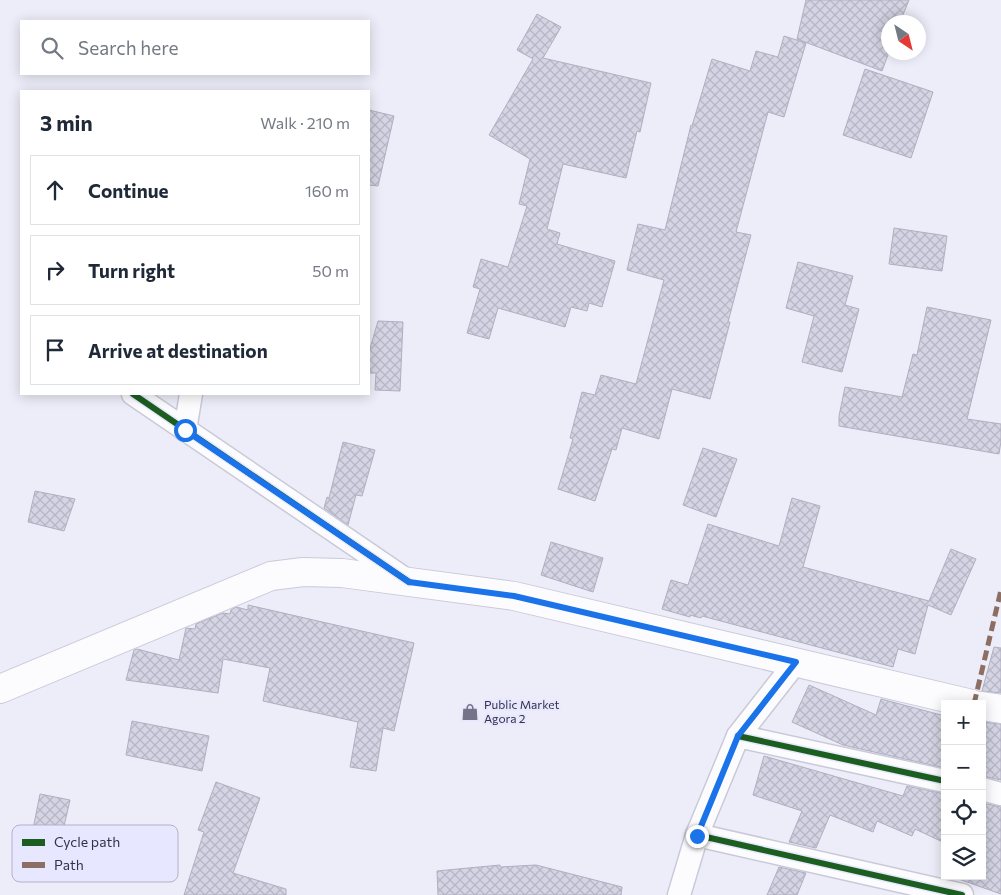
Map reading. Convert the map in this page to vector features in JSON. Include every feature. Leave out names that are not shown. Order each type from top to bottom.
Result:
[{"type":"main road","points":[[0,689],[271,576],[304,572],[342,573],[514,596],[955,700]]},
{"type":"main road","points":[[986,707],[1001,709]]},
{"type":"street","points":[[134,395],[409,582]]},
{"type":"street","points":[[185,430],[191,395]]},
{"type":"street","points":[[679,895],[697,836],[738,736],[796,662]]},
{"type":"street","points":[[738,736],[941,780]]},
{"type":"street","points":[[986,791],[1001,794]]},
{"type":"street","points":[[697,836],[962,895]]},
{"type":"building","points":[[806,0],[909,0],[903,15],[881,15],[881,60],[886,60],[882,71],[797,39]]},
{"type":"building","points":[[537,14],[561,27],[543,58],[651,83],[640,132],[637,131],[626,178],[563,164],[547,229],[560,233],[557,244],[615,261],[602,307],[589,303],[587,311],[571,307],[565,327],[498,308],[489,339],[467,333],[480,289],[473,287],[481,259],[508,267],[527,206],[519,204],[530,159],[489,135],[533,59],[517,50]]},
{"type":"building","points":[[784,36],[806,43],[784,117],[768,112],[736,232],[751,235],[710,399],[672,389],[659,439],[622,428],[616,450],[612,449],[595,501],[558,489],[573,439],[570,438],[582,392],[595,395],[601,375],[636,384],[664,280],[627,270],[638,224],[665,230],[691,125],[712,59],[750,71],[756,51],[778,57]]},
{"type":"building","points":[[865,69],[933,92],[911,158],[843,135]]},
{"type":"building","points":[[370,110],[394,116],[378,186],[370,185]]},
{"type":"building","points":[[894,228],[947,236],[942,271],[889,264]]},
{"type":"building","points":[[798,262],[853,276],[845,305],[859,309],[842,372],[802,362],[814,316],[786,308]]},
{"type":"building","points":[[927,307],[991,320],[967,419],[1001,424],[999,454],[839,426],[839,416],[845,387],[902,397],[913,354],[917,355]]},
{"type":"building","points":[[378,321],[403,322],[400,391],[375,390],[376,373],[370,373],[370,349]]},
{"type":"building","points":[[343,442],[375,450],[362,496],[356,495],[348,525],[324,508],[327,497],[329,498]]},
{"type":"building","points":[[703,448],[737,459],[716,517],[683,505]]},
{"type":"building","points":[[35,491],[75,499],[64,531],[28,522]]},
{"type":"building","points":[[792,498],[820,506],[803,567],[929,601],[951,549],[976,559],[951,615],[928,605],[915,654],[898,649],[893,667],[702,616],[701,618],[690,615],[690,617],[662,609],[671,580],[688,585],[708,524],[779,546]]},
{"type":"building","points":[[551,542],[603,558],[593,592],[541,575]]},
{"type":"building","points":[[248,605],[414,643],[394,731],[383,728],[376,771],[350,767],[358,722],[263,701],[270,668],[223,659],[218,693],[126,680],[134,650],[137,649],[179,660],[186,628],[195,629],[196,624],[223,613],[230,614],[231,610],[236,607],[248,610]]},
{"type":"building","points":[[994,647],[1001,648],[1001,693],[982,691]]},
{"type":"building","points":[[809,685],[876,715],[881,699],[941,715],[941,767],[843,745],[792,722]]},
{"type":"building","points":[[132,721],[209,736],[202,771],[126,755]]},
{"type":"building","points":[[986,722],[1001,724],[1001,780],[986,777]]},
{"type":"building","points":[[764,756],[903,796],[907,786],[941,793],[941,841],[915,829],[912,836],[877,821],[873,832],[830,815],[816,848],[789,842],[802,811],[753,795]]},
{"type":"building","points":[[216,782],[260,798],[233,873],[286,889],[286,895],[184,895],[204,832],[198,830]]},
{"type":"building","points":[[40,794],[70,800],[64,825],[34,825]]},
{"type":"building","points":[[986,804],[1001,807],[1001,894],[961,880],[986,880]]},
{"type":"building","points":[[500,865],[500,867],[536,865],[622,887],[621,895],[438,895],[437,871]]},
{"type":"building","points":[[779,867],[806,873],[797,895],[767,895]]},
{"type":"marked path","points":[[975,700],[1001,590]]},
{"type":"cycle path","points":[[134,395],[409,582]]},
{"type":"cycle path","points":[[738,736],[941,780]]},
{"type":"cycle path","points":[[697,835],[962,895]]},
{"type":"place","name":"Public Market Agora 2","points":[[470,712]]},
{"type":"route","points":[[185,430],[409,582],[514,596],[796,662],[738,736],[697,836]]}]
